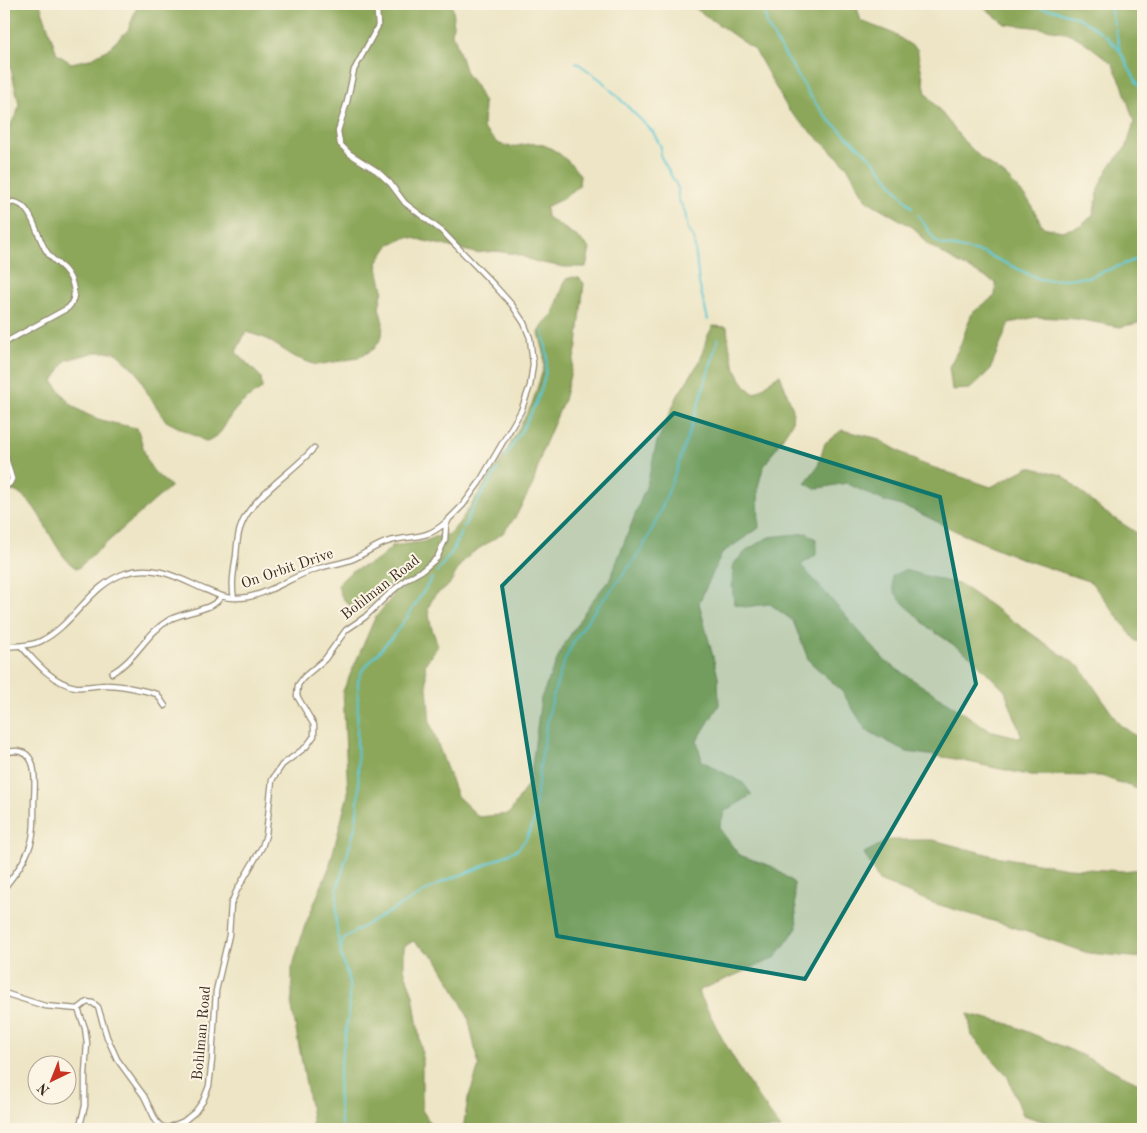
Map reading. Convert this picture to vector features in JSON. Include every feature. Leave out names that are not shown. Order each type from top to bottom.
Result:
[{"type":"street","points":[[374,4],[378,26],[354,70],[338,131],[340,144],[350,154],[377,171],[390,183],[405,203],[443,232],[495,286],[512,305],[524,323],[533,353],[530,386],[521,411],[479,483],[463,505],[449,519]]},
{"type":"street","points":[[4,206],[13,202],[23,206],[29,213],[46,252],[68,275],[74,294],[71,305],[68,308],[4,343]]},
{"type":"street","points":[[234,598],[233,577],[238,538],[244,519],[261,497],[314,448]]},
{"type":"street","points":[[4,452],[12,479],[4,488]]},
{"type":"street","name":"On Orbit Drive","points":[[4,647],[21,646],[40,641],[64,626],[90,596],[102,586],[125,573],[140,570],[165,572],[221,596],[234,598],[252,596],[309,572],[353,559],[390,541],[430,534],[438,530],[449,519]]},
{"type":"street","name":"Bohlman Road","points":[[78,1009],[88,1002],[93,1003],[98,1008],[107,1037],[117,1059],[144,1096],[159,1124],[166,1128],[172,1127],[189,1118],[195,1112],[205,1096],[211,1076],[216,991],[226,954],[233,898],[264,841],[268,824],[272,780],[282,765],[306,747],[314,736],[314,725],[297,696],[298,685],[304,677],[325,659],[346,630],[365,617],[407,579],[423,570],[437,558],[445,540],[446,525],[449,519]]},
{"type":"street","points":[[112,673],[130,661],[151,633],[171,618],[217,603],[221,596]]},
{"type":"street","points":[[21,646],[35,661],[63,683],[77,687],[110,685],[142,690],[156,694],[165,706]]},
{"type":"street","points":[[4,753],[13,750],[19,751],[32,761],[35,771],[33,830],[30,846],[23,864],[4,888]]},
{"type":"street","points":[[4,992],[45,1006],[78,1009],[85,1028],[87,1043],[85,1074],[86,1106],[79,1129]]},
{"type":"highlighted area","points":[[674,413],[940,497],[976,684],[805,979],[557,936],[502,586]]},
{"type":"green space","points":[[4,4],[40,4],[57,54],[71,63],[90,59],[108,49],[128,30],[137,7],[135,4],[452,4],[454,16],[452,34],[466,73],[475,85],[484,103],[483,128],[504,146],[541,144],[563,157],[580,175],[579,186],[564,198],[546,207],[547,217],[579,238],[590,249],[586,267],[564,267],[537,262],[516,254],[495,251],[476,253],[408,237],[390,244],[377,263],[383,290],[379,307],[383,323],[382,337],[374,349],[358,358],[316,365],[295,357],[265,338],[246,332],[236,352],[261,377],[262,389],[239,406],[221,431],[207,442],[166,421],[148,394],[137,372],[115,352],[96,352],[66,360],[53,381],[70,403],[93,417],[137,428],[150,467],[171,486],[77,569],[58,549],[35,509],[27,499],[16,492],[4,490],[4,136],[17,113],[19,104],[4,38]]},
{"type":"green space","points":[[689,4],[856,4],[861,21],[892,33],[917,49],[926,93],[963,140],[982,159],[1006,176],[1029,201],[1043,227],[1062,231],[1081,226],[1093,215],[1100,184],[1109,167],[1127,146],[1134,122],[1122,84],[1112,63],[1083,41],[1068,33],[1005,24],[980,4],[1143,4],[1143,322],[1120,327],[1077,319],[1036,317],[1009,323],[990,370],[970,389],[952,390],[949,367],[960,346],[972,313],[995,296],[996,283],[927,244],[914,228],[866,200],[847,166],[789,111],[755,50]]},
{"type":"green space","points":[[579,278],[584,283],[577,346],[564,400],[543,449],[533,484],[516,516],[503,533],[472,553],[461,564],[449,585],[434,596],[428,608],[431,626],[438,646],[425,664],[430,723],[457,796],[479,817],[509,814],[530,781],[541,698],[562,648],[591,602],[610,579],[647,484],[657,442],[678,395],[700,361],[707,337],[713,326],[727,327],[731,354],[741,380],[753,393],[780,375],[793,409],[792,423],[763,468],[758,487],[759,528],[722,553],[699,603],[718,676],[719,705],[697,741],[702,761],[743,783],[752,795],[725,811],[719,828],[739,855],[771,866],[794,883],[797,928],[775,958],[698,991],[747,1081],[781,1129],[463,1129],[468,1099],[479,1066],[468,1017],[454,988],[436,958],[413,941],[404,947],[404,969],[413,995],[422,1054],[422,1110],[434,1129],[312,1129],[312,1117],[292,1008],[292,969],[304,928],[329,868],[348,794],[343,691],[375,618],[393,596],[391,584],[381,590],[365,608],[356,610],[344,599],[338,584],[352,571],[378,560],[392,546],[423,542],[450,534],[459,523],[505,454],[532,404],[544,367],[544,352],[539,333],[545,322],[553,314],[566,279]]},
{"type":"green space","points":[[842,430],[876,438],[920,463],[991,487],[1029,467],[1062,475],[1103,511],[1143,537],[1143,642],[1136,641],[1091,582],[1025,560],[962,534],[911,509],[884,501],[846,483],[815,489],[805,483],[818,466],[825,443]]},
{"type":"green space","points":[[807,533],[816,539],[816,555],[801,565],[886,662],[989,730],[1022,738],[1005,691],[970,656],[929,628],[901,601],[894,591],[892,576],[904,570],[961,585],[1081,668],[1119,724],[1143,741],[1143,791],[1101,776],[1028,775],[950,758],[907,752],[866,730],[841,690],[809,661],[793,621],[770,604],[744,607],[734,604],[732,585],[733,564],[748,549],[769,537]]},
{"type":"green space","points":[[889,840],[933,840],[994,856],[1068,868],[1123,871],[1143,869],[1143,958],[1088,953],[1010,926],[933,903],[879,881],[864,853]]},
{"type":"green space","points":[[968,1014],[1009,1024],[1073,1051],[1143,1085],[1143,1129],[1076,1129],[1054,1125],[1023,1115],[1007,1075],[972,1036]]},
{"type":"waterway","points":[[764,4],[767,26],[813,100],[828,119],[873,160],[912,208]]},
{"type":"waterway","points":[[1014,4],[1055,10],[1079,18],[1101,32]]},
{"type":"waterway","points":[[1109,4],[1114,24]]},
{"type":"waterway","points":[[1115,28],[1120,50]]},
{"type":"waterway","points":[[1105,35],[1120,51],[1143,94]]},
{"type":"waterway","points":[[576,62],[601,80],[653,132],[661,147],[660,155],[678,188],[678,198],[685,212],[688,230],[694,239],[699,283],[708,320]]},
{"type":"waterway","points":[[918,215],[935,240],[940,244],[984,253],[1039,279],[1089,277],[1143,257]]},
{"type":"waterway","points":[[505,457],[534,408],[544,381],[547,354],[543,331]]},
{"type":"waterway","points":[[342,1129],[338,1085],[348,1019],[349,995],[348,977],[341,953],[343,941],[347,936],[442,882],[479,868],[518,849],[526,839],[533,824],[547,721],[565,660],[581,630],[642,548],[652,529],[683,452],[718,338]]},
{"type":"waterway","points":[[464,527],[470,513],[498,469]]},
{"type":"waterway","points":[[437,572],[452,552],[461,532]]},
{"type":"waterway","points":[[339,945],[336,922],[337,890],[356,824],[359,790],[357,744],[358,681],[362,671],[408,616],[432,578]]}]
